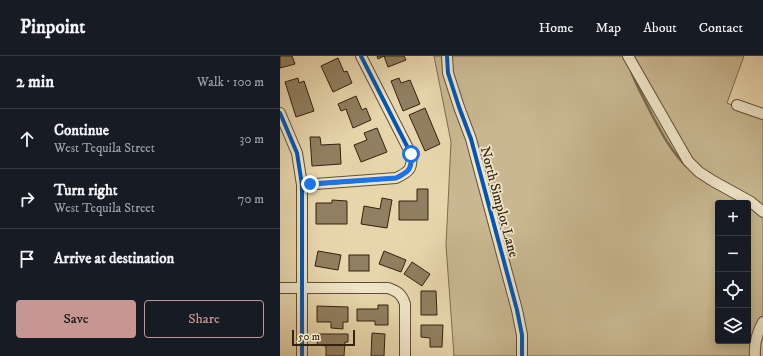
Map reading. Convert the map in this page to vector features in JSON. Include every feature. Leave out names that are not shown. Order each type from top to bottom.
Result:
[{"type":"street","points":[[302,185],[396,178],[410,169],[412,161],[411,154],[361,56]]},
{"type":"street","name":"North Simplot Lane","points":[[447,56],[448,73],[471,139],[517,310],[522,335],[522,356]]},
{"type":"street","points":[[628,56],[688,161],[699,172],[751,202],[763,212]]},
{"type":"street","points":[[737,105],[763,114]]},
{"type":"street","points":[[280,113],[296,153],[302,185],[302,356]]},
{"type":"street","points":[[280,288],[388,288],[400,293],[405,304],[406,356]]},
{"type":"street","points":[[755,356],[754,348],[758,330],[763,322]]},
{"type":"shaded area","points":[[434,56],[744,56],[727,103],[763,118],[763,316],[760,319],[750,356],[454,356],[446,245],[451,142]]},
{"type":"building","points":[[280,56],[292,56],[295,64],[280,68]]},
{"type":"building","points":[[377,56],[384,56],[378,59]]},
{"type":"building","points":[[384,56],[404,56],[406,60],[388,67]]},
{"type":"building","points":[[338,58],[344,72],[347,71],[352,83],[333,92],[321,66]]},
{"type":"building","points":[[298,78],[299,83],[304,81],[314,111],[296,117],[285,82]]},
{"type":"building","points":[[399,78],[401,83],[410,80],[420,104],[403,111],[391,81]]},
{"type":"building","points":[[356,96],[362,110],[366,108],[371,120],[353,128],[346,109],[341,111],[338,104]]},
{"type":"building","points":[[425,108],[440,144],[425,151],[409,115]]},
{"type":"building","points":[[377,128],[387,152],[361,162],[354,145],[367,140],[364,133]]},
{"type":"building","points":[[310,137],[320,137],[321,145],[340,144],[341,164],[312,166]]},
{"type":"building","points":[[417,189],[428,189],[428,220],[399,220],[399,201],[417,201]]},
{"type":"building","points":[[382,198],[392,200],[387,228],[361,224],[364,206],[380,209]]},
{"type":"building","points":[[332,200],[347,201],[347,224],[316,224],[316,203],[332,203]]},
{"type":"building","points":[[318,251],[341,255],[338,270],[315,266]]},
{"type":"building","points":[[384,251],[406,260],[401,272],[379,264]]},
{"type":"building","points":[[349,255],[369,255],[369,271],[349,271]]},
{"type":"building","points":[[412,262],[430,274],[422,286],[404,274]]},
{"type":"building","points":[[421,291],[436,291],[437,315],[421,315]]},
{"type":"building","points":[[378,305],[388,305],[388,325],[375,325],[375,321],[357,321],[357,309],[378,309]]},
{"type":"building","points":[[317,306],[348,307],[348,322],[343,322],[343,329],[331,328],[331,322],[317,322]]},
{"type":"building","points":[[421,325],[443,325],[442,347],[430,347],[430,338],[421,337]]},
{"type":"building","points":[[372,333],[385,334],[384,356],[371,356]]},
{"type":"building","points":[[318,334],[348,334],[348,342],[345,342],[344,356],[326,356],[326,346],[317,345]]},
{"type":"waterway","points":[[630,68],[639,90],[662,133],[670,147],[686,166]]},
{"type":"waterway","points":[[700,178],[709,184]]},
{"type":"cycle path","points":[[302,185],[396,178],[407,172],[411,167],[411,154],[361,56]]},
{"type":"cycle path","points":[[447,56],[448,73],[471,139],[517,310],[522,335],[522,356]]},
{"type":"cycle path","points":[[280,113],[297,153],[302,185],[302,356]]},
{"type":"route","points":[[310,184],[396,178],[410,169],[412,161],[411,154]]}]
